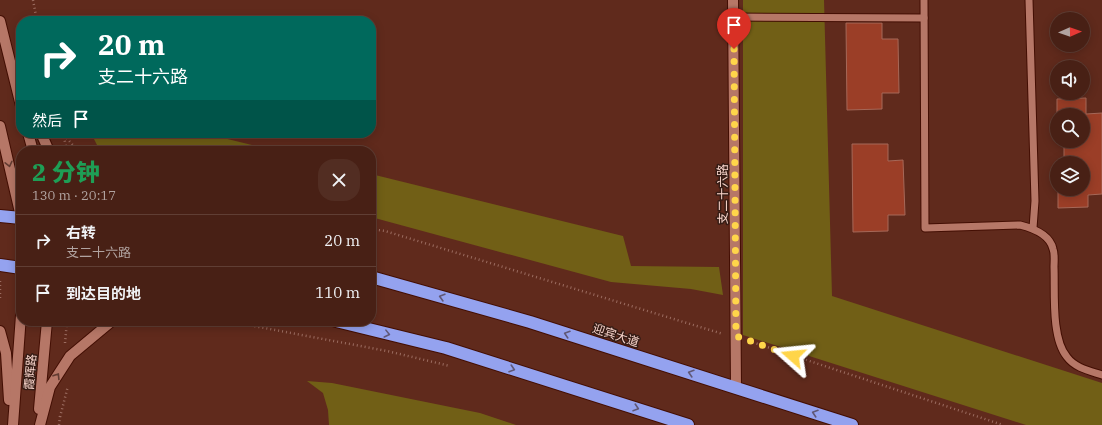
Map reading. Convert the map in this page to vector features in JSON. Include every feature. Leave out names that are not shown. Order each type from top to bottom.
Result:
[{"type":"highway","points":[[0,216],[16,218]]},
{"type":"highway","points":[[0,265],[16,267]]},
{"type":"highway","name":"迎宾大道","points":[[376,279],[530,322],[852,425]]},
{"type":"highway","points":[[356,326],[446,348],[688,425]]},
{"type":"street","name":"支二十六路","points":[[733,0],[736,387]]},
{"type":"street","points":[[0,20],[16,87]]},
{"type":"street","points":[[7,52],[16,74]]},
{"type":"street","points":[[0,126],[16,196]]},
{"type":"street","name":"霞辉路","points":[[12,425],[20,326]]},
{"type":"street","name":"霞辉路","points":[[39,425],[47,326]]},
{"type":"street","points":[[39,425],[50,387],[70,356],[106,326]]},
{"type":"street","points":[[0,331],[6,353],[12,425]]},
{"type":"lane","points":[[924,0],[925,228],[1020,225],[1033,228],[1043,236],[1053,248],[1057,330],[1060,346],[1067,358],[1080,368],[1102,375]]},
{"type":"lane","points":[[1029,0],[1035,201],[1033,228]]},
{"type":"lane","points":[[733,17],[924,18]]},
{"type":"path","points":[[33,0],[36,16]]},
{"type":"path","points":[[67,138],[74,146]]},
{"type":"path","points":[[376,230],[385,231],[736,336],[1003,425]]},
{"type":"path","points":[[254,326],[387,351],[454,367]]},
{"type":"shaded area","points":[[743,0],[824,0],[832,296],[1102,383],[1102,425],[1026,425],[743,335]]},
{"type":"shaded area","points":[[94,138],[224,138],[256,146],[98,146]]},
{"type":"shaded area","points":[[376,175],[623,236],[631,266],[719,267],[723,295],[691,289],[611,282],[376,218]]},
{"type":"shaded area","points":[[307,381],[332,383],[480,413],[516,425],[329,425],[328,410],[323,393]]},
{"type":"building","points":[[846,23],[882,23],[882,39],[898,39],[899,93],[882,93],[882,109],[847,110]]},
{"type":"building","points":[[1057,100],[1086,100],[1086,108],[1057,108]]},
{"type":"building","points":[[1102,113],[1102,194],[1090,195],[1090,156],[1064,156],[1064,148],[1090,148],[1090,114]]},
{"type":"building","points":[[852,144],[888,144],[888,161],[903,160],[905,215],[888,215],[888,231],[853,232]]},
{"type":"building","points":[[1058,196],[1088,196],[1088,207],[1058,208]]},
{"type":"route","points":[[734,49],[736,336],[793,356]]}]
